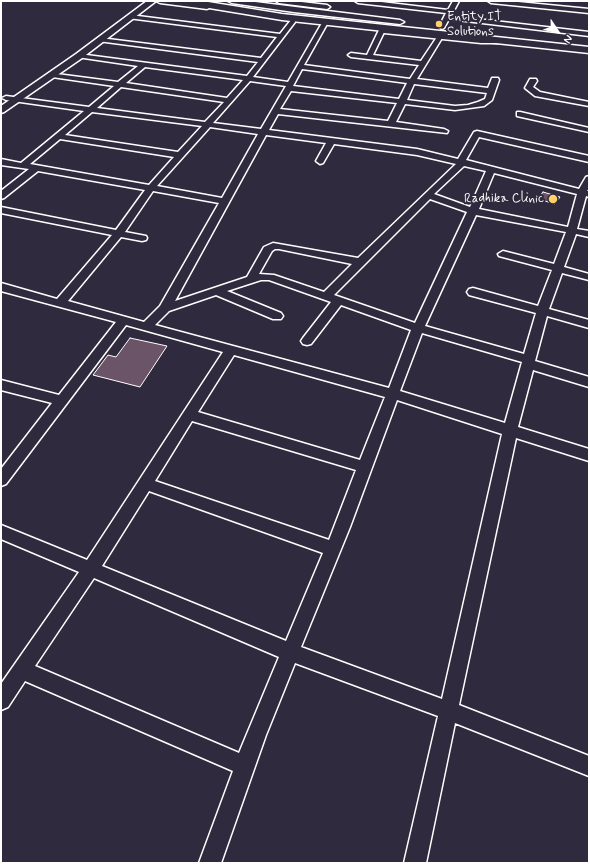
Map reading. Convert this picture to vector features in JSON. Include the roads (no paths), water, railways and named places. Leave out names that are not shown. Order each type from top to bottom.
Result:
[{"type":"highway","points":[[185,1],[282,17],[465,34]]},
{"type":"highway","points":[[212,1],[290,14],[501,38],[589,50]]},
{"type":"highway","points":[[501,38],[589,44]]},
{"type":"street","points":[[4,100],[143,1]]},
{"type":"street","points":[[1,110],[79,56],[152,1]]},
{"type":"street","points":[[160,1],[179,2],[292,21],[382,30],[439,38],[481,41],[501,38]]},
{"type":"street","points":[[232,1],[260,3],[320,13],[442,27],[501,38]]},
{"type":"street","points":[[279,1],[326,7]]},
{"type":"street","points":[[320,13],[333,1]]},
{"type":"street","points":[[358,1],[375,2],[449,13],[545,31],[589,34]]},
{"type":"street","points":[[442,27],[456,1]]},
{"type":"street","points":[[491,1],[516,2],[555,14],[589,12]]},
{"type":"street","points":[[545,31],[563,1]]},
{"type":"street","points":[[449,13],[505,17]]},
{"type":"street","points":[[130,17],[281,36]]},
{"type":"street","points":[[60,303],[119,233],[150,189],[248,79],[292,21]]},
{"type":"street","points":[[146,327],[166,308],[324,24]]},
{"type":"street","points":[[369,57],[382,30]]},
{"type":"street","points":[[391,124],[412,81],[439,38]]},
{"type":"street","points":[[100,40],[262,60]]},
{"type":"street","points":[[351,55],[424,64]]},
{"type":"street","points":[[79,56],[455,108],[468,107],[488,100],[495,80]]},
{"type":"street","points":[[23,166],[143,65]]},
{"type":"street","points":[[300,67],[491,91]]},
{"type":"street","points":[[52,75],[228,100]]},
{"type":"street","points":[[533,81],[529,88],[538,94],[589,104]]},
{"type":"street","points":[[4,100],[17,99],[417,152],[491,169],[587,188],[542,312],[510,430],[415,863]]},
{"type":"street","points":[[276,111],[444,131]]},
{"type":"street","points":[[520,114],[589,130]]},
{"type":"street","points":[[326,296],[462,162],[477,134],[589,159]]},
{"type":"street","points":[[58,136],[179,155]]},
{"type":"street","points":[[320,161],[331,141]]},
{"type":"street","points":[[1,162],[225,201]]},
{"type":"street","points":[[1,196],[36,168]]},
{"type":"street","points":[[210,863],[245,766],[333,549],[418,328],[491,169]]},
{"type":"street","points":[[428,195],[473,211],[589,234]]},
{"type":"street","points":[[1,210],[142,238]]},
{"type":"street","points":[[251,279],[268,249],[273,246],[360,262]]},
{"type":"street","points":[[503,254],[589,277]]},
{"type":"street","points":[[166,308],[251,279],[270,277],[418,328],[589,382]]},
{"type":"street","points":[[1,287],[230,351],[393,394],[589,455]]},
{"type":"street","points":[[217,291],[277,316]]},
{"type":"street","points":[[473,292],[589,324]]},
{"type":"street","points":[[307,341],[339,300]]},
{"type":"street","points":[[1,480],[123,321]]},
{"type":"street","points":[[1,700],[90,570],[230,351]]},
{"type":"street","points":[[1,385],[62,401]]},
{"type":"street","points":[[189,415],[365,467]]},
{"type":"street","points":[[146,484],[333,549]]},
{"type":"street","points":[[1,532],[290,652],[449,711],[589,766]]},
{"type":"street","points":[[22,670],[245,766]]},
{"type":"place","name":"Entity IT Solutions","points":[[439,24]]},
{"type":"place","name":"Radhika Clinic","points":[[553,199]]}]
